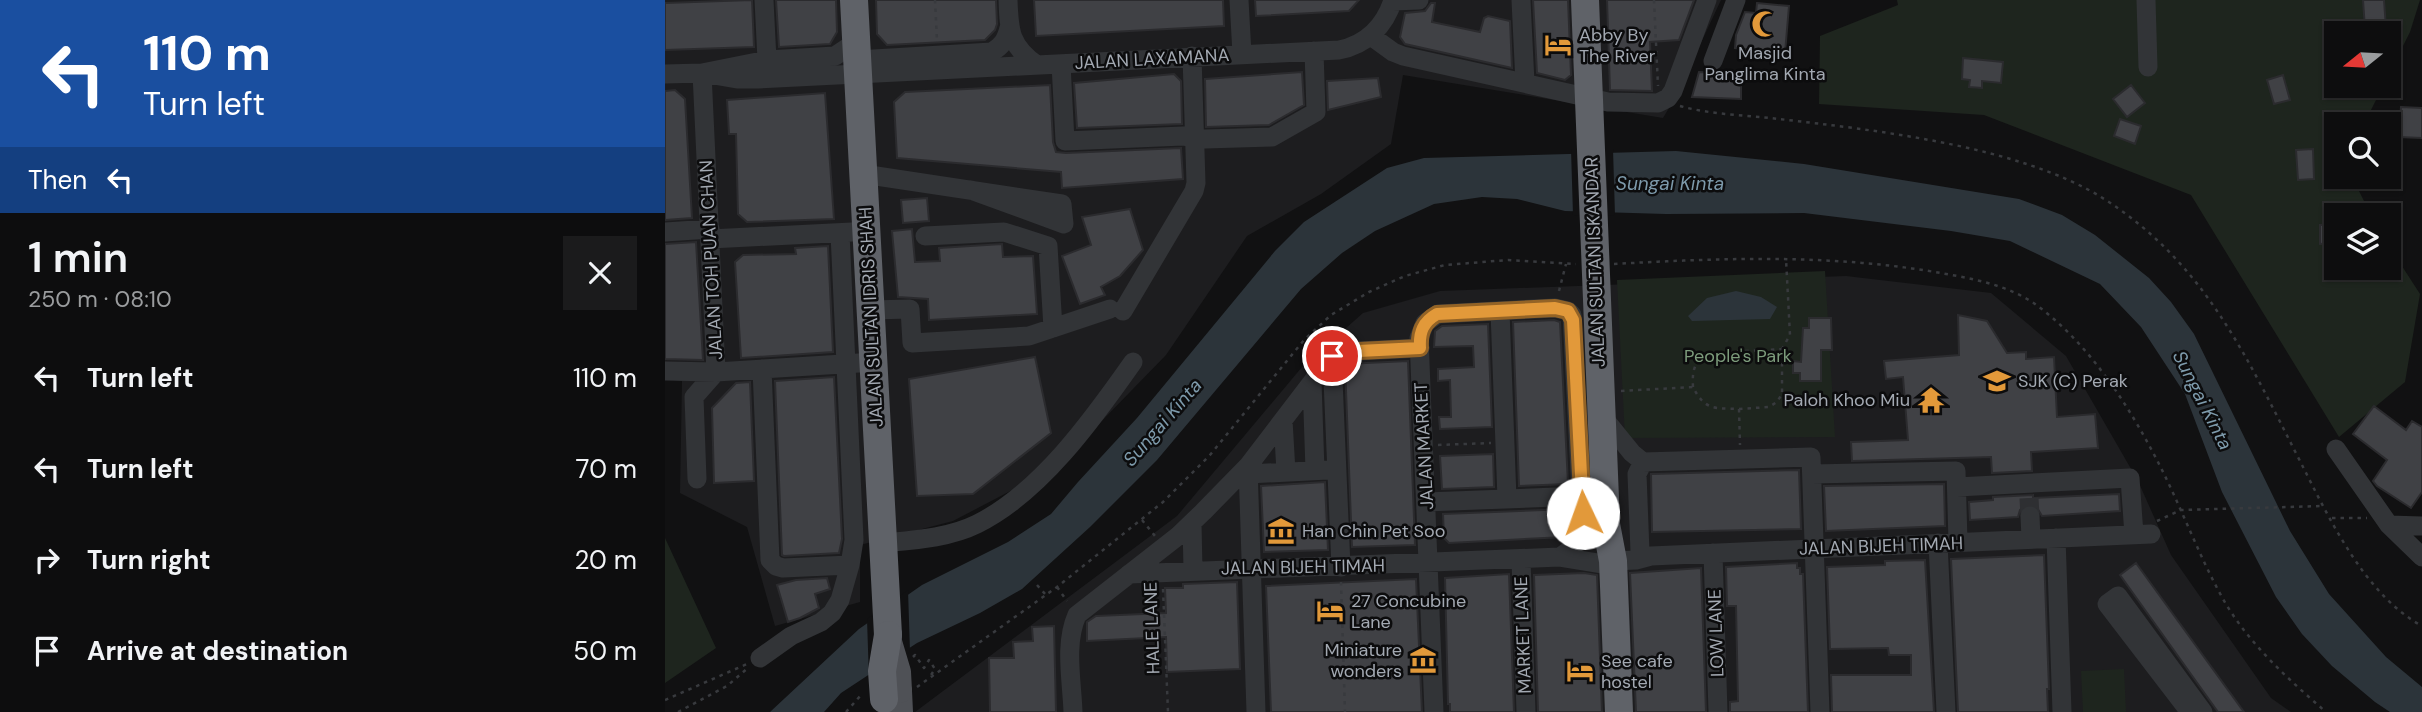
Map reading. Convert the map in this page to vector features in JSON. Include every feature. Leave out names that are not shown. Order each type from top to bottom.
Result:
[{"type":"highway","name":"JALAN SULTAN IDRIS SHAH","points":[[854,0],[863,174],[853,232],[871,310],[888,635],[882,671],[896,701]]},
{"type":"highway","name":"JALAN SULTAN ISKANDAR","points":[[1585,0],[1606,524],[1619,712]]},
{"type":"highway","name":"JALAN SULTAN ISKANDAR","points":[[1608,563],[1609,712]]},
{"type":"street","points":[[764,0],[767,60]]},
{"type":"street","points":[[857,58],[992,52],[1000,48],[1006,40],[1009,28],[1008,0]]},
{"type":"street","points":[[1239,0],[1242,54]]},
{"type":"street","points":[[1419,0],[1393,1],[1388,15],[1371,36],[1392,52],[1403,56],[1525,83],[1588,103],[1661,102],[1673,91],[1707,0]]},
{"type":"street","points":[[1521,0],[1525,83]]},
{"type":"street","points":[[1713,61],[1736,0]]},
{"type":"street","points":[[2146,0],[2148,67]]},
{"type":"street","points":[[1009,28],[1019,49],[1037,65]]},
{"type":"street","name":"JALAN LAXAMANA","points":[[665,75],[702,73],[767,60],[835,56],[1037,65],[1314,51],[1349,48],[1371,36]]},
{"type":"street","points":[[1061,64],[1065,141],[1183,136],[1205,139],[1272,137],[1316,112],[1314,51]]},
{"type":"street","points":[[871,310],[910,309],[912,343],[1029,337],[1116,310],[1194,191],[1196,183],[1192,56]]},
{"type":"street","name":"JALAN LAXAMANA","points":[[702,73],[737,79],[857,58]]},
{"type":"street","name":"JALAN TOH PUAN CHAN","points":[[702,73],[716,372],[874,363]]},
{"type":"street","points":[[863,174],[971,190]]},
{"type":"street","points":[[665,232],[853,232],[847,364],[854,540],[850,565],[841,600],[832,613],[821,622],[791,636],[760,659]]},
{"type":"street","points":[[925,236],[1004,232],[1048,246],[1053,328]]},
{"type":"street","points":[[1073,712],[1064,655],[1077,615],[1192,523],[1248,470],[1332,356],[1338,352],[1420,348],[1419,338],[1425,323],[1437,314],[1562,310],[1573,320],[1583,531],[1581,539],[1560,558]]},
{"type":"street","points":[[1500,311],[1507,499]]},
{"type":"street","name":"JALAN MARKET","points":[[1420,348],[1434,712]]},
{"type":"street","points":[[1332,356],[1341,567]]},
{"type":"street","points":[[854,540],[883,543],[936,537],[978,524],[1033,486],[1096,413],[1133,362]]},
{"type":"street","points":[[762,369],[771,560],[776,566],[850,565]]},
{"type":"street","points":[[665,371],[716,372]]},
{"type":"street","points":[[697,479],[694,397],[716,372]]},
{"type":"street","points":[[1312,382],[1315,470]]},
{"type":"street","points":[[1601,404],[1632,453],[1643,462],[1811,457],[1820,712]]},
{"type":"street","points":[[1283,420],[1286,472]]},
{"type":"street","points":[[2336,449],[2387,522],[2422,557]]},
{"type":"street","points":[[1606,524],[1624,546],[1646,554],[1637,474],[1643,462]]},
{"type":"street","points":[[1248,470],[1286,472],[1336,469]]},
{"type":"street","points":[[1248,470],[1256,712]]},
{"type":"street","points":[[1812,474],[1956,471],[1958,542]]},
{"type":"street","points":[[1957,487],[2029,500],[2130,478],[2140,530]]},
{"type":"street","points":[[1426,502],[1582,496]]},
{"type":"street","points":[[2029,500],[2031,540]]},
{"type":"street","points":[[2387,522],[2422,526]]},
{"type":"street","points":[[1192,523],[1193,570]]},
{"type":"street","name":"JALAN BIJEH TIMAH","points":[[1129,573],[1560,558],[1608,563],[1636,561],[1646,554],[2031,540],[2140,530]]},
{"type":"street","points":[[2056,538],[2062,712]]},
{"type":"street","points":[[1938,543],[1945,712]]},
{"type":"street","name":"LOW LANE","points":[[1713,553],[1718,712]]},
{"type":"street","name":"MARKET LANE","points":[[1521,559],[1526,712]]},
{"type":"street","points":[[2193,712],[2186,707],[2107,604],[2117,596],[2203,712]]},
{"type":"path","points":[[935,0],[938,55]]},
{"type":"path","points":[[1654,0],[1661,102],[1688,108],[1838,126],[1966,148],[2045,172],[2098,195],[2136,221],[2169,250],[2199,284],[2228,326],[2323,506],[2368,576],[2410,619],[2422,626]]},
{"type":"path","points":[[1782,349],[1703,356],[1694,366],[1693,387],[1699,400],[1707,407],[1759,408],[1777,402],[1782,394],[1782,349],[1790,335],[1786,259]]},
{"type":"path","points":[[896,701],[1057,587],[1142,520],[1210,455],[1304,340],[1331,315],[1370,292],[1405,276],[1445,265],[1509,260],[1566,264],[1786,259],[1915,269],[1985,281],[2033,303],[2090,358],[2138,423],[2224,601],[2254,642],[2326,712]]},
{"type":"path","points":[[1562,310],[1566,264]]},
{"type":"path","points":[[1601,404],[1693,387]]},
{"type":"path","points":[[1739,409],[1740,459]]},
{"type":"path","points":[[1424,446],[1505,442]]},
{"type":"path","points":[[2140,530],[2181,510],[2323,506]]},
{"type":"path","points":[[2330,518],[2387,522]]},
{"type":"path","points":[[1142,520],[1161,546]]},
{"type":"path","points":[[1341,567],[1345,712]]},
{"type":"path","name":"HALE LANE","points":[[1162,572],[1168,712]]},
{"type":"path","points":[[1037,584],[1046,595]]},
{"type":"path","points":[[1057,587],[1068,602]]},
{"type":"path","points":[[665,701],[760,659]]},
{"type":"path","points":[[678,712],[727,686],[760,659]]},
{"type":"shaded area","points":[[665,0],[1721,0],[1663,118],[1403,75],[1391,144],[1321,194],[1247,236],[1166,355],[1058,466],[953,521],[860,545],[860,602],[775,626],[747,527],[680,493],[682,381],[665,379]]},
{"type":"shaded area","points":[[1846,276],[1991,293],[2066,356],[2138,481],[2171,555],[2271,698],[2291,712],[915,712],[1177,516],[1302,367],[1363,313],[1440,291]]},
{"type":"green space","points":[[1897,0],[2420,0],[2401,50],[2401,21],[2324,21],[2324,98],[2377,98],[2370,112],[2324,112],[2324,189],[2358,189],[2365,203],[2324,203],[2324,280],[2401,280],[2401,265],[2420,294],[2405,382],[2339,437],[2191,195],[1984,115],[1819,104],[1820,36],[1898,5]]},
{"type":"green space","name":"People's Park","points":[[1825,271],[1835,437],[1625,438],[1617,280]]},
{"type":"green space","points":[[665,538],[716,648],[665,683]]},
{"type":"green space","points":[[2124,669],[2126,712],[2083,712],[2081,671]]},
{"type":"water","name":"Sungai Kinta","points":[[1676,151],[1804,164],[2019,199],[2062,215],[2095,235],[2149,278],[2171,302],[2194,334],[2290,531],[2329,594],[2386,657],[2422,687],[2422,712],[2390,712],[2332,666],[2302,634],[2276,597],[2222,492],[2185,394],[2141,327],[2100,284],[2010,241],[1951,231],[1804,213],[1666,214],[1565,211],[1517,199],[1482,197],[1434,204],[1375,231],[1342,253],[1301,289],[1157,460],[1090,527],[1022,589],[980,613],[917,643],[841,693],[824,712],[770,712],[859,629],[922,585],[1008,542],[1051,514],[1137,418],[1275,251],[1304,222],[1387,168],[1424,158]]},
{"type":"water","points":[[1736,291],[1761,297],[1777,307],[1770,319],[1692,321],[1688,316],[1707,298]]},
{"type":"pier","points":[[1571,149],[1613,149],[1615,216],[1573,215]]},
{"type":"pier","points":[[908,590],[910,652],[869,679],[867,619]]},
{"type":"building","points":[[752,0],[754,47],[665,50],[665,3]]},
{"type":"building","points":[[776,0],[836,0],[837,32],[830,44],[779,47]]},
{"type":"building","points":[[876,0],[996,0],[997,24],[985,40],[887,45],[877,34]]},
{"type":"building","points":[[1034,0],[1223,0],[1224,26],[1036,36]]},
{"type":"building","points":[[1255,0],[1359,0],[1349,11],[1256,16]]},
{"type":"building","points":[[1533,0],[1568,0],[1571,75],[1565,80],[1537,73]]},
{"type":"building","points":[[1607,0],[1694,0],[1679,40],[1650,42],[1652,91],[1610,90]]},
{"type":"building","points":[[2363,0],[2384,0],[2386,21],[2364,21]]},
{"type":"building","points":[[1431,3],[1435,3],[1432,22],[1480,32],[1484,18],[1488,16],[1510,21],[1512,68],[1405,44],[1400,37],[1405,13],[1425,11]]},
{"type":"building","points":[[1757,3],[1789,6],[1785,53],[1735,48],[1736,35],[1745,12],[1756,13]]},
{"type":"building","points":[[1963,58],[2003,62],[2001,83],[1982,81],[1982,88],[1969,87],[1970,80],[1962,79]]},
{"type":"building","points":[[1302,72],[1304,105],[1269,125],[1206,127],[1205,79]]},
{"type":"building","points":[[1699,72],[1741,75],[1741,99],[1692,97]]},
{"type":"building","points":[[1174,74],[1181,81],[1182,124],[1077,128],[1074,83]]},
{"type":"building","points":[[2283,75],[2290,100],[2274,104],[2267,80]]},
{"type":"building","points":[[1378,78],[1381,97],[1328,110],[1327,81]]},
{"type":"building","points":[[1050,85],[1056,152],[1181,148],[1183,179],[1062,188],[1061,172],[897,158],[894,102],[905,92]]},
{"type":"building","points":[[2131,85],[2145,103],[2127,117],[2113,99]]},
{"type":"building","points":[[675,90],[685,99],[692,218],[665,220],[665,91]]},
{"type":"building","points":[[825,93],[834,219],[747,222],[738,214],[736,134],[729,134],[727,100]]},
{"type":"building","points":[[2401,107],[2422,108],[2422,138],[2401,137]]},
{"type":"building","points":[[2120,119],[2141,126],[2135,144],[2114,136]]},
{"type":"building","points":[[2313,149],[2314,179],[2298,180],[2296,150]]},
{"type":"building","points":[[927,198],[929,221],[903,223],[901,200]]},
{"type":"building","points":[[1130,209],[1143,250],[1120,276],[1101,287],[1105,295],[1080,304],[1062,256],[1091,245],[1082,217]]},
{"type":"building","points":[[2320,225],[2324,225],[2324,244],[2320,244]]},
{"type":"building","points":[[912,229],[915,262],[940,261],[939,248],[1002,244],[1003,257],[1033,256],[1037,314],[929,320],[928,299],[898,297],[892,231]]},
{"type":"building","points":[[696,242],[703,360],[665,359],[665,244]]},
{"type":"building","points":[[828,246],[833,352],[741,358],[735,262],[743,255],[796,254],[795,248]]},
{"type":"building","name":"SJK (C) Perak","points":[[1958,315],[1987,321],[2007,353],[2026,352],[2026,359],[2054,357],[2057,417],[2095,414],[2098,448],[2031,452],[2032,471],[1992,473],[1991,457],[1852,461],[1851,442],[1908,440],[1903,377],[1886,379],[1884,361],[1959,355]]},
{"type":"building","points":[[1809,318],[1831,318],[1832,350],[1821,350],[1821,381],[1800,381],[1800,373],[1793,373],[1793,361],[1801,362],[1803,328],[1809,328]]},
{"type":"building","points":[[1513,322],[1560,322],[1568,484],[1519,486]]},
{"type":"building","points":[[1488,324],[1492,427],[1440,429],[1439,417],[1451,417],[1450,380],[1438,381],[1438,369],[1474,367],[1473,346],[1434,347],[1435,331],[1442,326]]},
{"type":"building","points":[[1035,357],[1051,433],[973,494],[917,496],[909,379]]},
{"type":"building","points":[[1408,361],[1415,545],[1352,547],[1345,364]]},
{"type":"building","points":[[834,377],[842,539],[839,553],[784,556],[775,381]]},
{"type":"building","points":[[750,382],[754,481],[714,483],[712,408],[736,383]]},
{"type":"building","points":[[2374,406],[2406,430],[2412,421],[2422,427],[2422,492],[2411,508],[2373,481],[2387,460],[2353,434]]},
{"type":"building","points":[[1493,454],[1494,487],[1442,489],[1440,456]]},
{"type":"building","points":[[1799,470],[1801,529],[1652,532],[1651,474]]},
{"type":"building","points":[[1325,482],[1328,550],[1264,552],[1261,486]]},
{"type":"building","points":[[1944,484],[1945,526],[1826,531],[1824,486]]},
{"type":"building","points":[[2119,494],[2120,511],[2042,516],[2036,506],[2029,504],[2020,510],[2018,517],[1970,520],[1969,502],[1993,500],[1993,497]]},
{"type":"building","points":[[1570,509],[1571,529],[1565,537],[1449,543],[1444,538],[1443,514]]},
{"type":"building","points":[[2044,555],[2048,712],[1958,712],[1951,559]]},
{"type":"building","points":[[1925,560],[1934,712],[1832,712],[1831,675],[1911,675],[1911,655],[1889,655],[1888,648],[1830,649],[1827,567],[1885,565],[1885,561]]},
{"type":"building","points":[[1797,563],[1800,574],[1803,574],[1808,712],[1730,712],[1730,702],[1738,701],[1736,606],[1727,606],[1726,567]]},
{"type":"building","points":[[2136,563],[2244,712],[2218,712],[2120,575]]},
{"type":"building","points":[[1701,568],[1706,712],[1636,712],[1630,573]]},
{"type":"building","points":[[1509,574],[1514,712],[1450,712],[1445,578]]},
{"type":"building","points":[[1534,575],[1597,575],[1602,712],[1538,712]]},
{"type":"building","points":[[827,578],[830,589],[815,594],[819,608],[788,622],[777,585],[796,580]]},
{"type":"building","points":[[1416,579],[1422,712],[1271,712],[1266,586]]},
{"type":"building","points":[[1237,582],[1240,669],[1167,672],[1166,637],[1087,641],[1087,622],[1096,616],[1166,613],[1165,588],[1183,588],[1183,584]]},
{"type":"building","points":[[1054,626],[1056,712],[990,712],[989,658],[1014,658],[1013,642],[1033,641],[1032,627]]},
{"type":"tunnel","points":[[2029,498],[2030,516]]},
{"type":"place","name":"Masjid Panglima Kinta","points":[[1765,24]]},
{"type":"place","name":"Abby By The River","points":[[1558,45]]},
{"type":"place","name":"SJK (C) Perak","points":[[1997,381]]},
{"type":"place","name":"Paloh Khoo Miu","points":[[1931,400]]},
{"type":"place","name":"Han Chin Pet Soo","points":[[1281,531]]},
{"type":"place","name":"27 Concubine Lane","points":[[1330,611]]},
{"type":"place","name":"Miniature wonders","points":[[1423,660]]},
{"type":"place","name":"See cafe hostel","points":[[1580,671]]},
{"type":"route","points":[[1332,356],[1338,352],[1420,348],[1421,330],[1430,318],[1437,314],[1555,308],[1568,311],[1573,320],[1583,513]]}]
